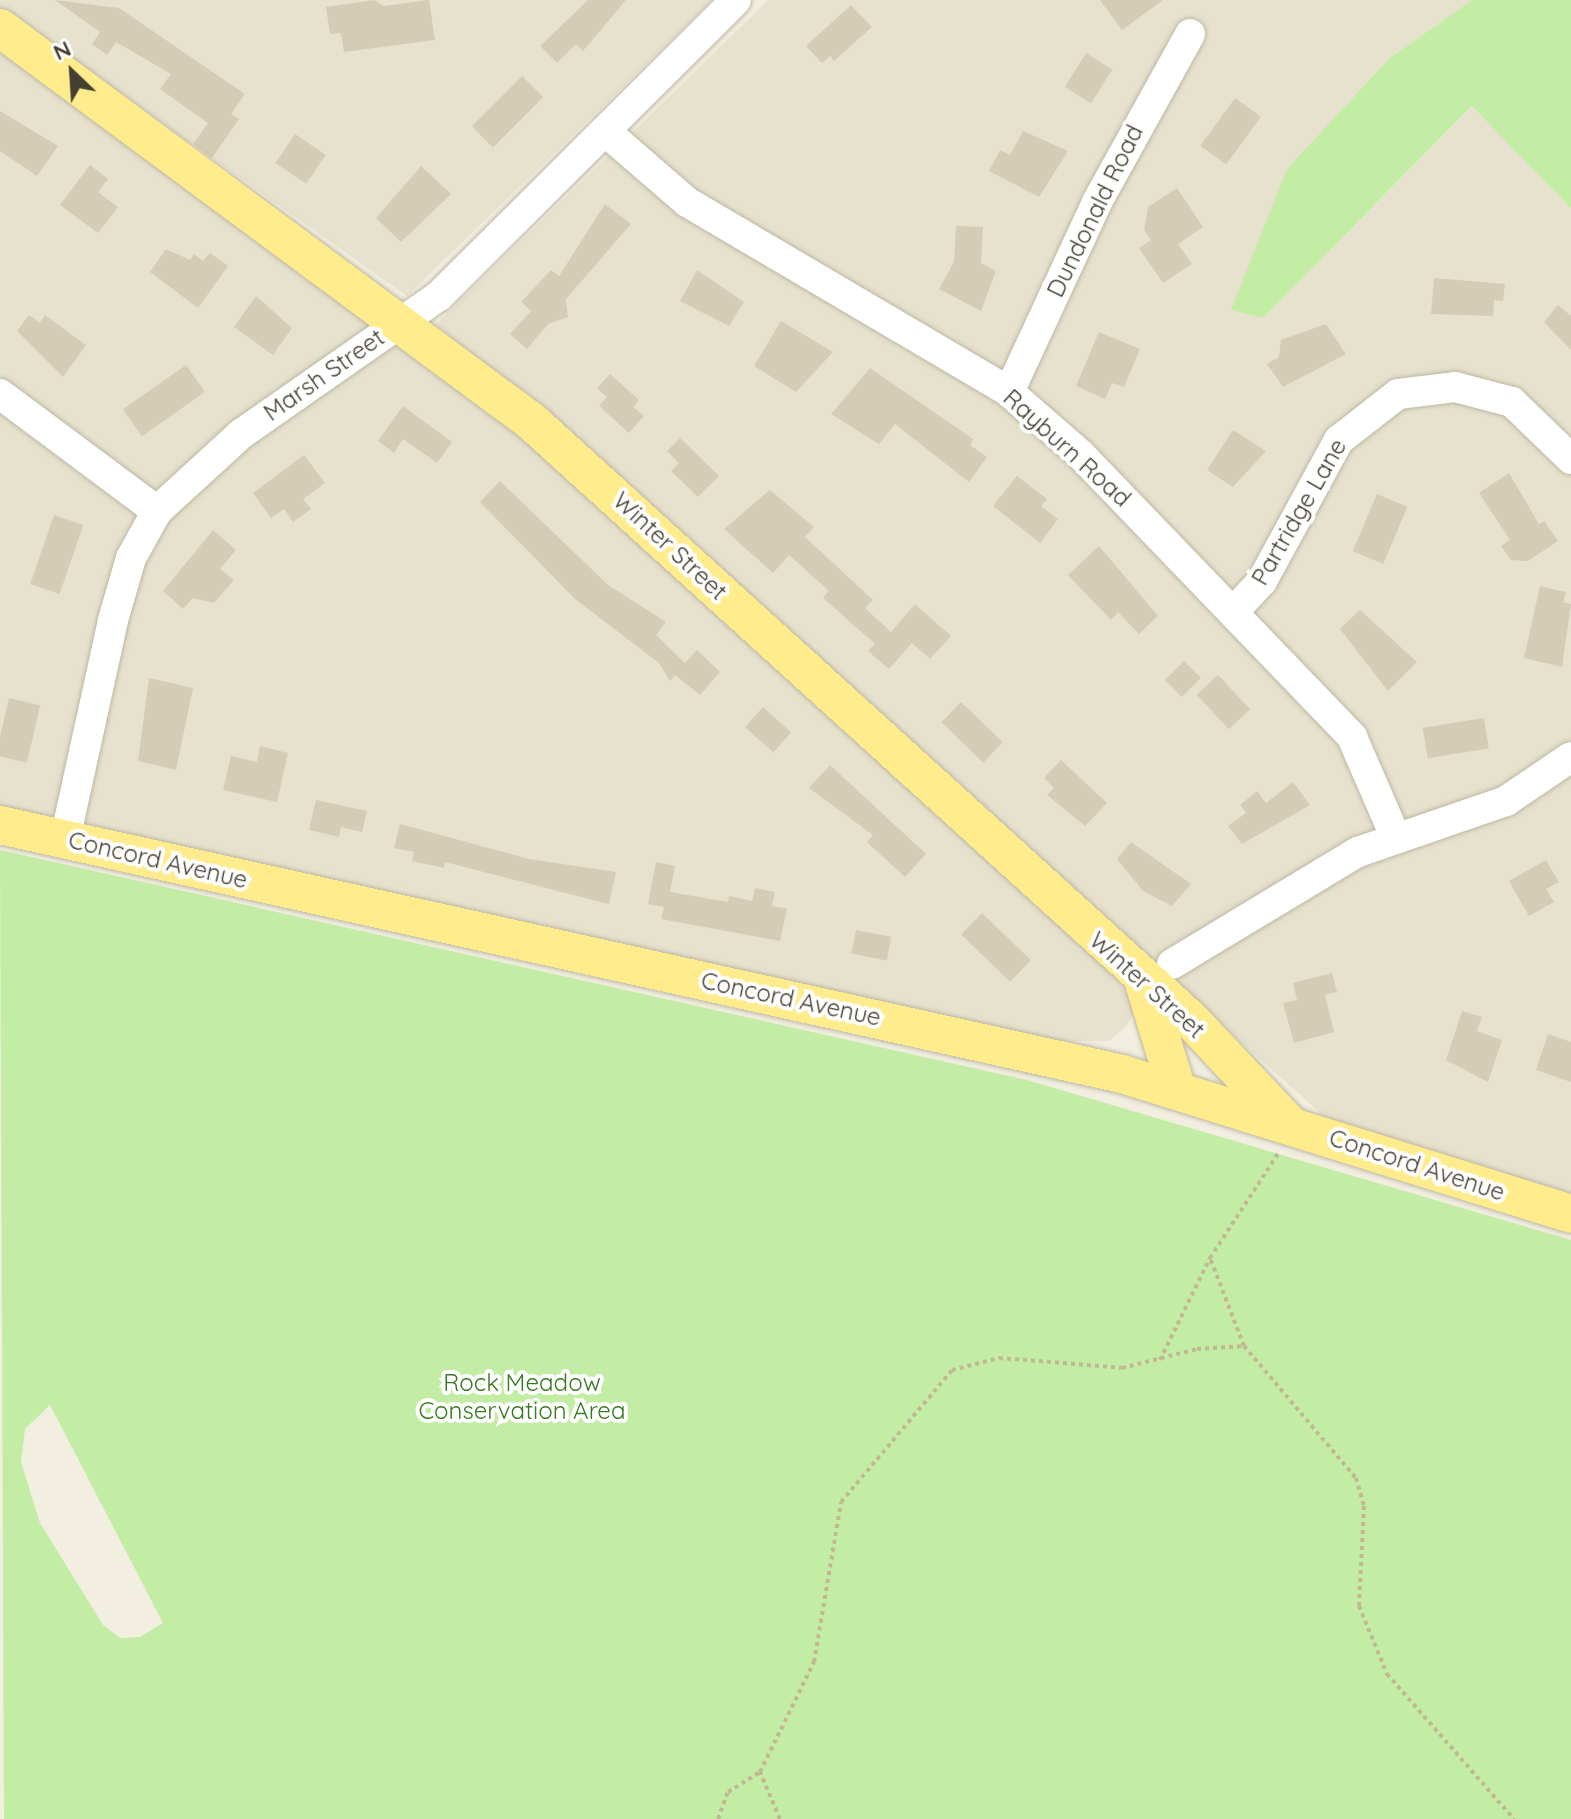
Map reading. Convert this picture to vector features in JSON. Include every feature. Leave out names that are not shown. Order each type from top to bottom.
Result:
[{"type":"main road","name":"Winter Street","points":[[0,28],[402,322],[564,449],[1156,984],[1191,1020],[1286,1136]]},
{"type":"main road","name":"Concord Avenue","points":[[0,825],[1097,1068],[1187,1093],[1286,1136],[1571,1214]]},
{"type":"main road","points":[[1097,1068],[1137,1039],[1156,984]]},
{"type":"main road","points":[[1156,984],[1187,1093]]},
{"type":"main road","points":[[1187,1093],[1201,1053],[1191,1020]]},
{"type":"street","name":"Marsh Street","points":[[65,839],[113,620],[131,558],[157,511],[241,434],[439,296],[736,0]]},
{"type":"street","name":"Dundonald Road","points":[[1009,392],[1097,202],[1190,34]]},
{"type":"street","name":"Rayburn Road","points":[[605,131],[687,202],[760,251],[1009,392],[1235,610],[1352,737],[1395,836]]},
{"type":"street","name":"Partridge Lane","points":[[1235,610],[1262,581],[1339,440],[1398,394],[1455,387],[1512,402],[1571,459]]},
{"type":"street","points":[[0,394],[157,511]]},
{"type":"street","points":[[1156,984],[1395,836],[1506,801],[1571,757]]},
{"type":"path","points":[[1159,1361],[1210,1258],[1286,1136]]},
{"type":"path","points":[[1210,1258],[1244,1346],[1356,1478],[1364,1506],[1359,1606],[1387,1674],[1514,1819]]},
{"type":"path","points":[[718,1819],[728,1792],[760,1772],[814,1662],[841,1502],[952,1370],[999,1358],[1122,1368],[1244,1346]]},
{"type":"path","points":[[760,1772],[780,1819]]},
{"type":"shaded area","points":[[0,0],[712,0],[407,296],[0,8]]},
{"type":"shaded area","points":[[768,0],[1472,0],[1390,58],[1263,318],[1473,106],[1571,208],[1571,1194],[1326,1118],[436,324]]},
{"type":"shaded area","points":[[0,42],[463,383],[1119,980],[1135,1011],[1126,1027],[1109,1041],[1062,1041],[0,806]]},
{"type":"green space","points":[[1472,0],[1571,0],[1571,208],[1472,106],[1263,318],[1231,310],[1287,169],[1390,58]]},
{"type":"green space","name":"Rock Meadow Conservation Area","points":[[0,850],[1027,1080],[1571,1240],[1571,1819],[4,1819]],"holes":[[[50,1405],[163,1623],[140,1637],[120,1638],[103,1625],[40,1523],[21,1462],[25,1429]]]},
{"type":"building","points":[[55,0],[119,8],[245,94],[231,114],[239,119],[212,158],[193,144],[208,123],[160,89],[171,74],[116,42],[107,55],[92,44],[100,32]]},
{"type":"building","points":[[374,0],[384,6],[429,0],[435,40],[344,52],[341,33],[330,34],[326,7]]},
{"type":"building","points":[[588,0],[626,0],[583,51],[576,44],[557,63],[540,46]]},
{"type":"building","points":[[1100,0],[1163,0],[1122,30]]},
{"type":"building","points":[[851,5],[872,27],[834,61],[830,56],[822,63],[806,46]]},
{"type":"building","points":[[1086,53],[1112,69],[1091,103],[1065,87]]},
{"type":"building","points":[[522,76],[543,97],[493,147],[472,126]]},
{"type":"building","points":[[1235,98],[1261,117],[1226,165],[1200,146]]},
{"type":"building","points":[[0,111],[58,146],[37,176],[0,151]]},
{"type":"building","points":[[1023,131],[1068,151],[1039,197],[989,171],[1000,150],[1010,155]]},
{"type":"building","points":[[295,134],[326,155],[306,184],[275,163]]},
{"type":"building","points":[[90,165],[108,179],[98,192],[118,207],[98,233],[60,205]]},
{"type":"building","points":[[421,166],[451,194],[401,242],[376,218]]},
{"type":"building","points":[[1177,188],[1203,227],[1178,244],[1192,264],[1163,283],[1139,248],[1151,240],[1144,230],[1148,207]]},
{"type":"building","points":[[605,204],[631,224],[566,299],[568,317],[548,324],[527,349],[510,334],[531,311],[521,302],[551,270],[559,276]]},
{"type":"building","points":[[956,226],[983,227],[981,263],[996,271],[981,311],[939,289],[954,262]]},
{"type":"building","points":[[166,249],[190,260],[194,254],[203,261],[210,253],[228,266],[198,308],[150,272]]},
{"type":"building","points":[[697,270],[744,302],[729,326],[680,301]]},
{"type":"building","points":[[1434,278],[1505,284],[1503,301],[1494,300],[1493,316],[1431,314]]},
{"type":"building","points":[[256,296],[292,328],[273,355],[234,327]]},
{"type":"building","points":[[1558,305],[1571,316],[1571,350],[1544,322]]},
{"type":"building","points":[[29,315],[40,323],[45,315],[86,345],[63,377],[17,331]]},
{"type":"building","points":[[781,321],[833,352],[796,392],[754,366]]},
{"type":"building","points":[[1326,324],[1346,354],[1283,387],[1267,364],[1279,357],[1281,340]]},
{"type":"building","points":[[1099,332],[1140,349],[1124,387],[1112,383],[1105,399],[1076,386]]},
{"type":"building","points":[[186,365],[205,392],[142,436],[123,409]]},
{"type":"building","points":[[870,368],[973,439],[970,445],[987,457],[969,482],[895,424],[879,444],[831,414]]},
{"type":"building","points":[[610,374],[639,400],[633,407],[644,416],[629,433],[599,406],[607,397],[597,388]]},
{"type":"building","points":[[403,406],[452,442],[437,463],[403,439],[394,453],[378,441]]},
{"type":"building","points":[[1233,430],[1266,451],[1233,487],[1207,470]]},
{"type":"building","points":[[680,438],[719,476],[698,497],[671,471],[679,463],[667,451]]},
{"type":"building","points":[[304,455],[325,483],[303,499],[311,509],[293,522],[284,509],[271,518],[253,493]]},
{"type":"building","points":[[1509,473],[1539,524],[1544,521],[1558,541],[1528,561],[1511,560],[1501,546],[1510,540],[1479,493]]},
{"type":"building","points":[[1017,476],[1047,499],[1041,506],[1058,519],[1040,543],[993,506]]},
{"type":"building","points":[[500,481],[608,585],[666,622],[656,635],[685,663],[697,650],[720,672],[700,695],[675,675],[670,681],[659,663],[575,599],[480,502]]},
{"type":"building","points":[[770,490],[814,527],[805,537],[873,600],[865,608],[891,632],[915,604],[951,636],[930,659],[912,643],[889,669],[868,651],[875,644],[823,598],[829,591],[789,555],[773,573],[724,529]]},
{"type":"building","points":[[1377,494],[1407,507],[1383,564],[1353,551]]},
{"type":"building","points":[[54,515],[83,525],[60,594],[30,584]]},
{"type":"building","points":[[213,530],[236,550],[220,569],[234,580],[214,603],[193,598],[183,609],[163,591]]},
{"type":"building","points":[[1099,546],[1158,616],[1139,634],[1118,612],[1111,620],[1068,575]]},
{"type":"building","points":[[1540,586],[1566,592],[1563,602],[1571,604],[1562,667],[1524,658]]},
{"type":"building","points":[[1360,610],[1417,662],[1388,691],[1340,629]]},
{"type":"building","points":[[1184,661],[1201,678],[1182,697],[1165,680]]},
{"type":"building","points":[[1218,675],[1250,709],[1229,729],[1197,695]]},
{"type":"building","points":[[149,678],[193,688],[176,770],[138,761]]},
{"type":"building","points":[[9,698],[40,705],[27,763],[0,756],[0,737]]},
{"type":"building","points":[[961,702],[1003,742],[983,762],[942,722]]},
{"type":"building","points":[[763,707],[791,732],[773,752],[745,727]]},
{"type":"building","points":[[1484,718],[1489,749],[1428,758],[1423,728]]},
{"type":"building","points":[[260,746],[288,753],[277,802],[223,790],[231,756],[257,762]]},
{"type":"building","points":[[1061,760],[1107,803],[1085,826],[1047,795],[1054,788],[1044,778]]},
{"type":"building","points":[[830,765],[926,854],[905,877],[867,842],[873,835],[809,788]]},
{"type":"building","points":[[1293,782],[1310,805],[1242,844],[1228,826],[1246,813],[1240,805],[1257,791],[1266,803]]},
{"type":"building","points":[[316,800],[367,811],[362,832],[341,827],[339,837],[309,830]]},
{"type":"building","points":[[400,824],[529,859],[616,872],[609,904],[445,862],[444,868],[412,861],[414,852],[394,848]]},
{"type":"building","points":[[1131,842],[1191,884],[1172,906],[1143,891],[1117,859]]},
{"type":"building","points":[[1546,860],[1559,882],[1546,889],[1554,902],[1529,916],[1509,881]]},
{"type":"building","points":[[656,862],[675,866],[670,892],[728,902],[729,896],[752,901],[755,888],[775,892],[772,906],[787,909],[780,941],[661,919],[664,907],[648,904]]},
{"type":"building","points":[[982,913],[1031,960],[1010,982],[961,935]]},
{"type":"building","points":[[856,930],[891,937],[887,960],[851,954]]},
{"type":"building","points":[[1332,973],[1337,992],[1325,995],[1334,1032],[1294,1043],[1283,1003],[1297,1000],[1293,983]]},
{"type":"building","points":[[1462,1011],[1482,1017],[1477,1031],[1502,1040],[1488,1082],[1446,1060]]},
{"type":"building","points":[[1548,1034],[1571,1042],[1571,1082],[1536,1070]]}]
